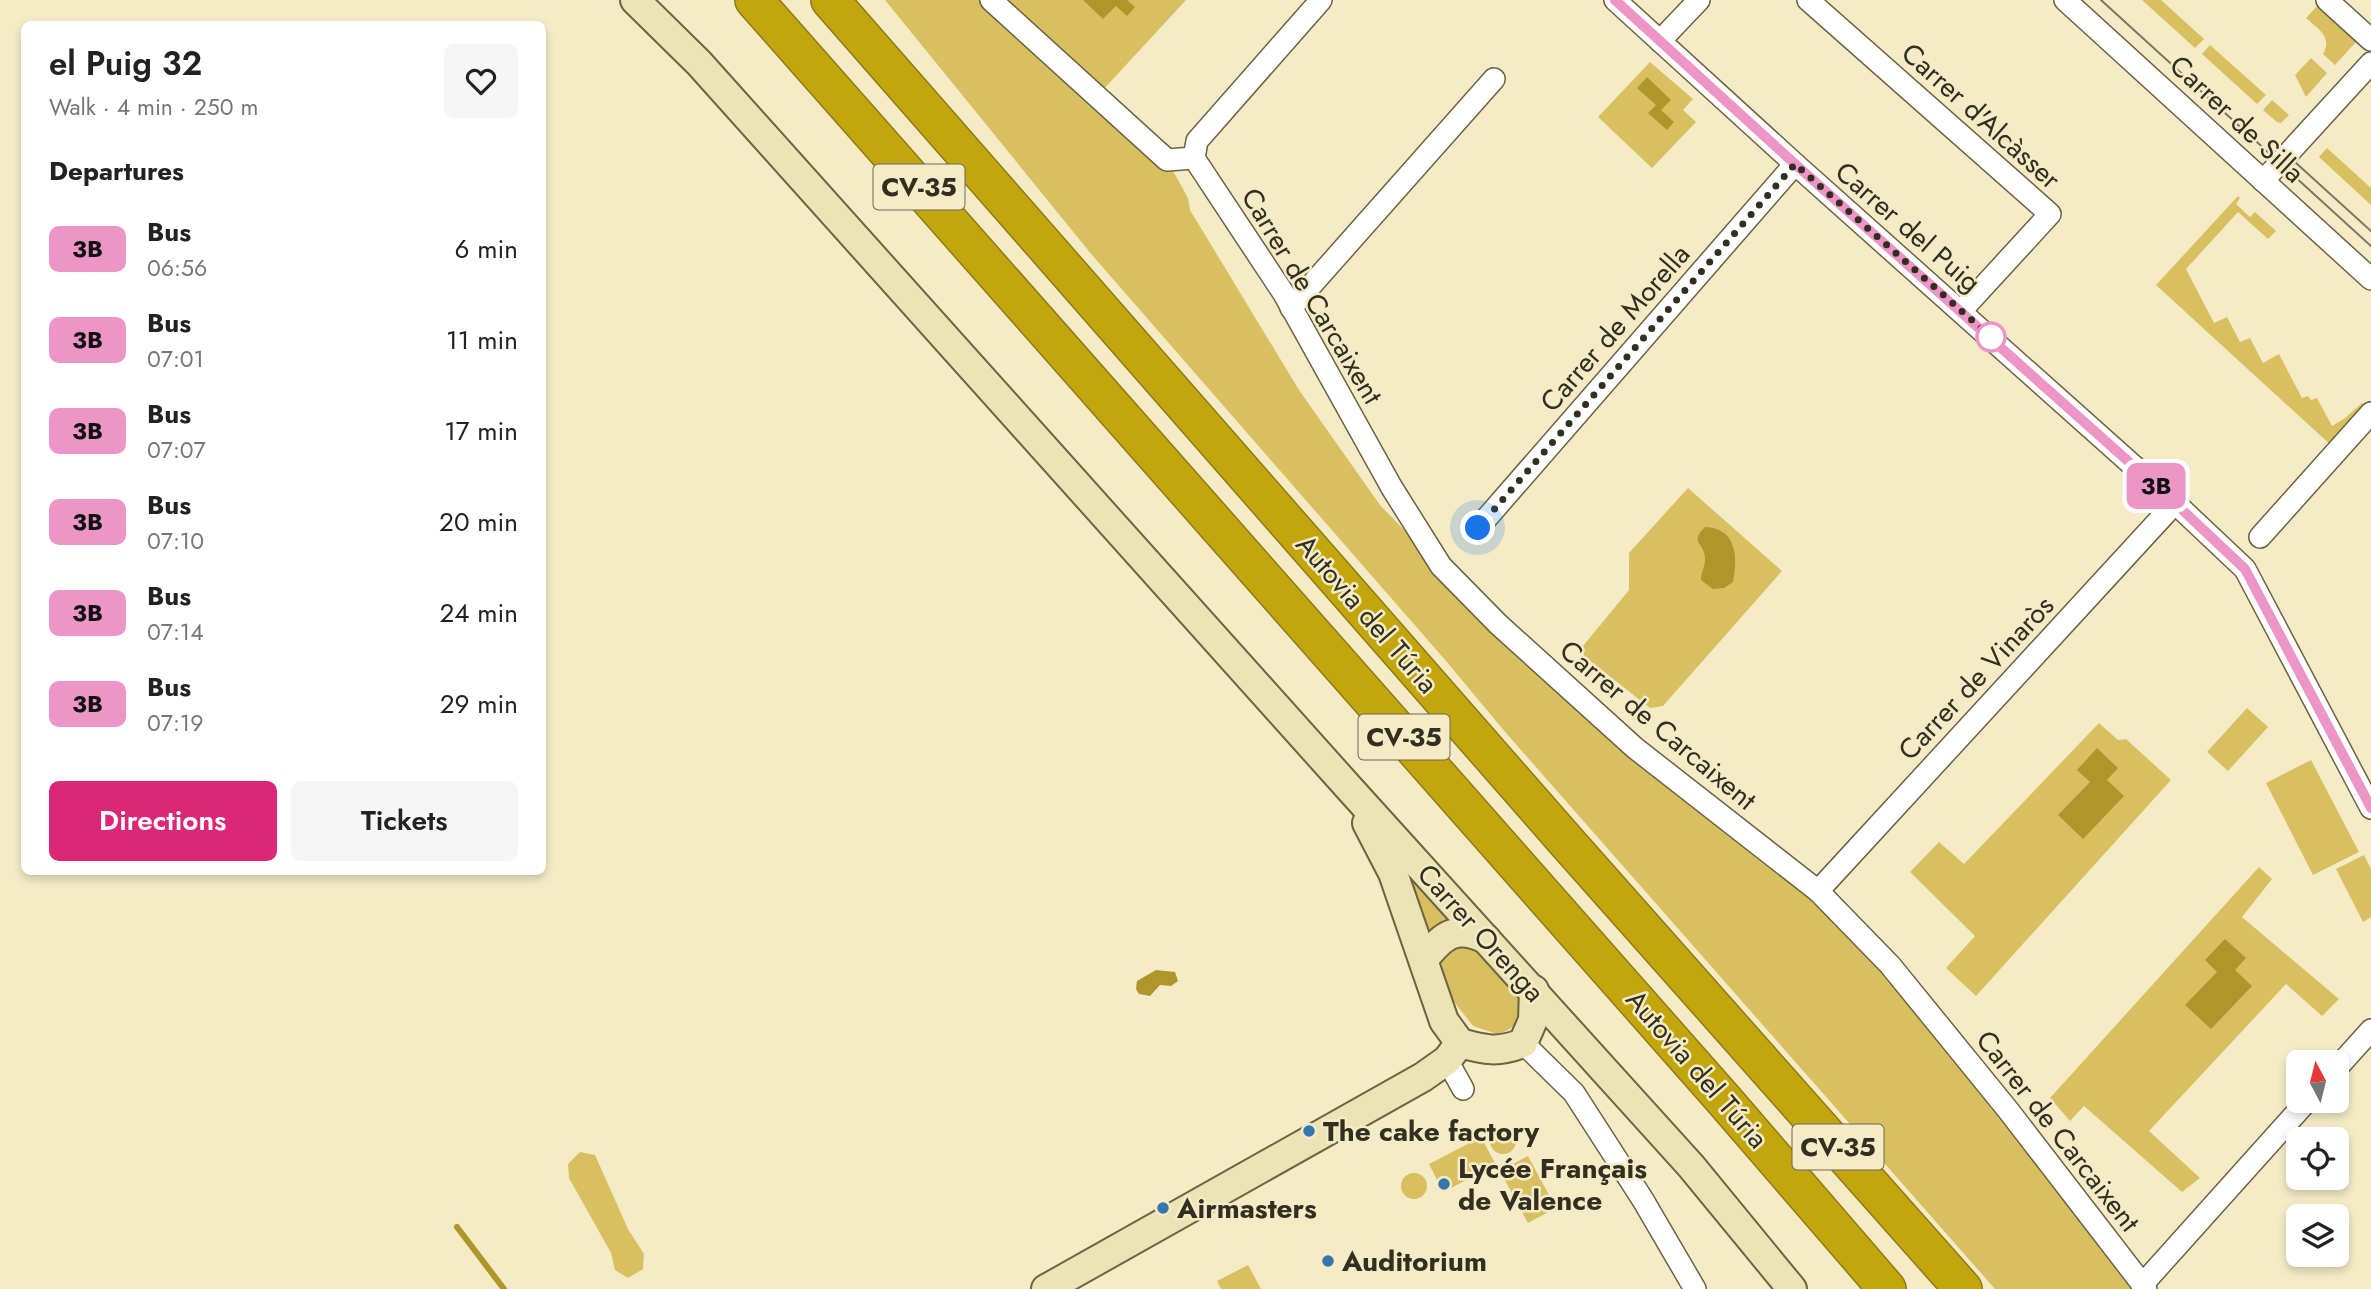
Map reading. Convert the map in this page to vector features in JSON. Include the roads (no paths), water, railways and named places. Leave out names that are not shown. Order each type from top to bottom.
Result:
[{"type":"highway","name":"Autovia del Túria","points":[[754,0],[1706,1079],[1887,1289]]},
{"type":"highway","name":"Autovia del Túria","points":[[830,0],[1963,1289]]},
{"type":"street","points":[[635,0],[699,63],[1350,789]]},
{"type":"street","points":[[990,0],[1167,160],[1194,159],[1198,141],[1321,0]]},
{"type":"street","name":"Carrer del Puig","points":[[1615,0],[2245,569],[2371,808]]},
{"type":"street","points":[[1660,41],[1699,0]]},
{"type":"street","name":"Carrer d'Alcàsser","points":[[1808,0],[2050,214],[1961,311]]},
{"type":"street","name":"Carrer de Silla","points":[[2066,0],[2371,279]]},
{"type":"street","points":[[2327,0],[2371,40]]},
{"type":"street","points":[[2263,181],[2371,62]]},
{"type":"street","points":[[1291,308],[1494,79]]},
{"type":"street","name":"Carrer de Carcaixent","points":[[1194,159],[1291,308],[1392,488],[1441,566],[1498,624],[1635,748],[1818,891],[1890,965],[2008,1110],[2144,1287]]},
{"type":"street","name":"Carrer de Morella","points":[[1478,528],[1795,164]]},
{"type":"street","points":[[2260,537],[2371,413]]},
{"type":"street","name":"Carrer de Vinaròs","points":[[1818,891],[2175,503]]},
{"type":"street","name":"Carrer Orenga","points":[[1350,789],[1691,1166],[1792,1289]]},
{"type":"street","name":"Carrer Orenga","points":[[1350,789],[1393,873],[1453,1051]]},
{"type":"street","points":[[1424,959],[1436,944],[1452,933],[1468,931],[1486,939]]},
{"type":"street","points":[[1046,1289],[1423,1077],[1453,1051],[1504,1051],[1523,1043],[1533,1020],[1534,990]]},
{"type":"street","points":[[2349,1055],[2371,1030]]},
{"type":"street","name":"Carrer Orenga","points":[[1523,1043],[1574,1093],[1643,1200],[1695,1289]]},
{"type":"street","points":[[1453,1051],[1463,1090]]},
{"type":"street","points":[[2144,1287],[2296,1113]]},
{"type":"waterway","points":[[457,1227],[504,1289]]},
{"type":"tram line","points":[[2101,0],[2371,246]]},
{"type":"tram line","points":[[2275,144],[2371,231]]},
{"type":"place","name":"The cake factory","points":[[1309,1131]]},
{"type":"place","name":"Lycée Français de Valence","points":[[1444,1184]]},
{"type":"place","name":"Airmasters","points":[[1163,1208]]},
{"type":"place","name":"Auditorium","points":[[1328,1261]]}]
